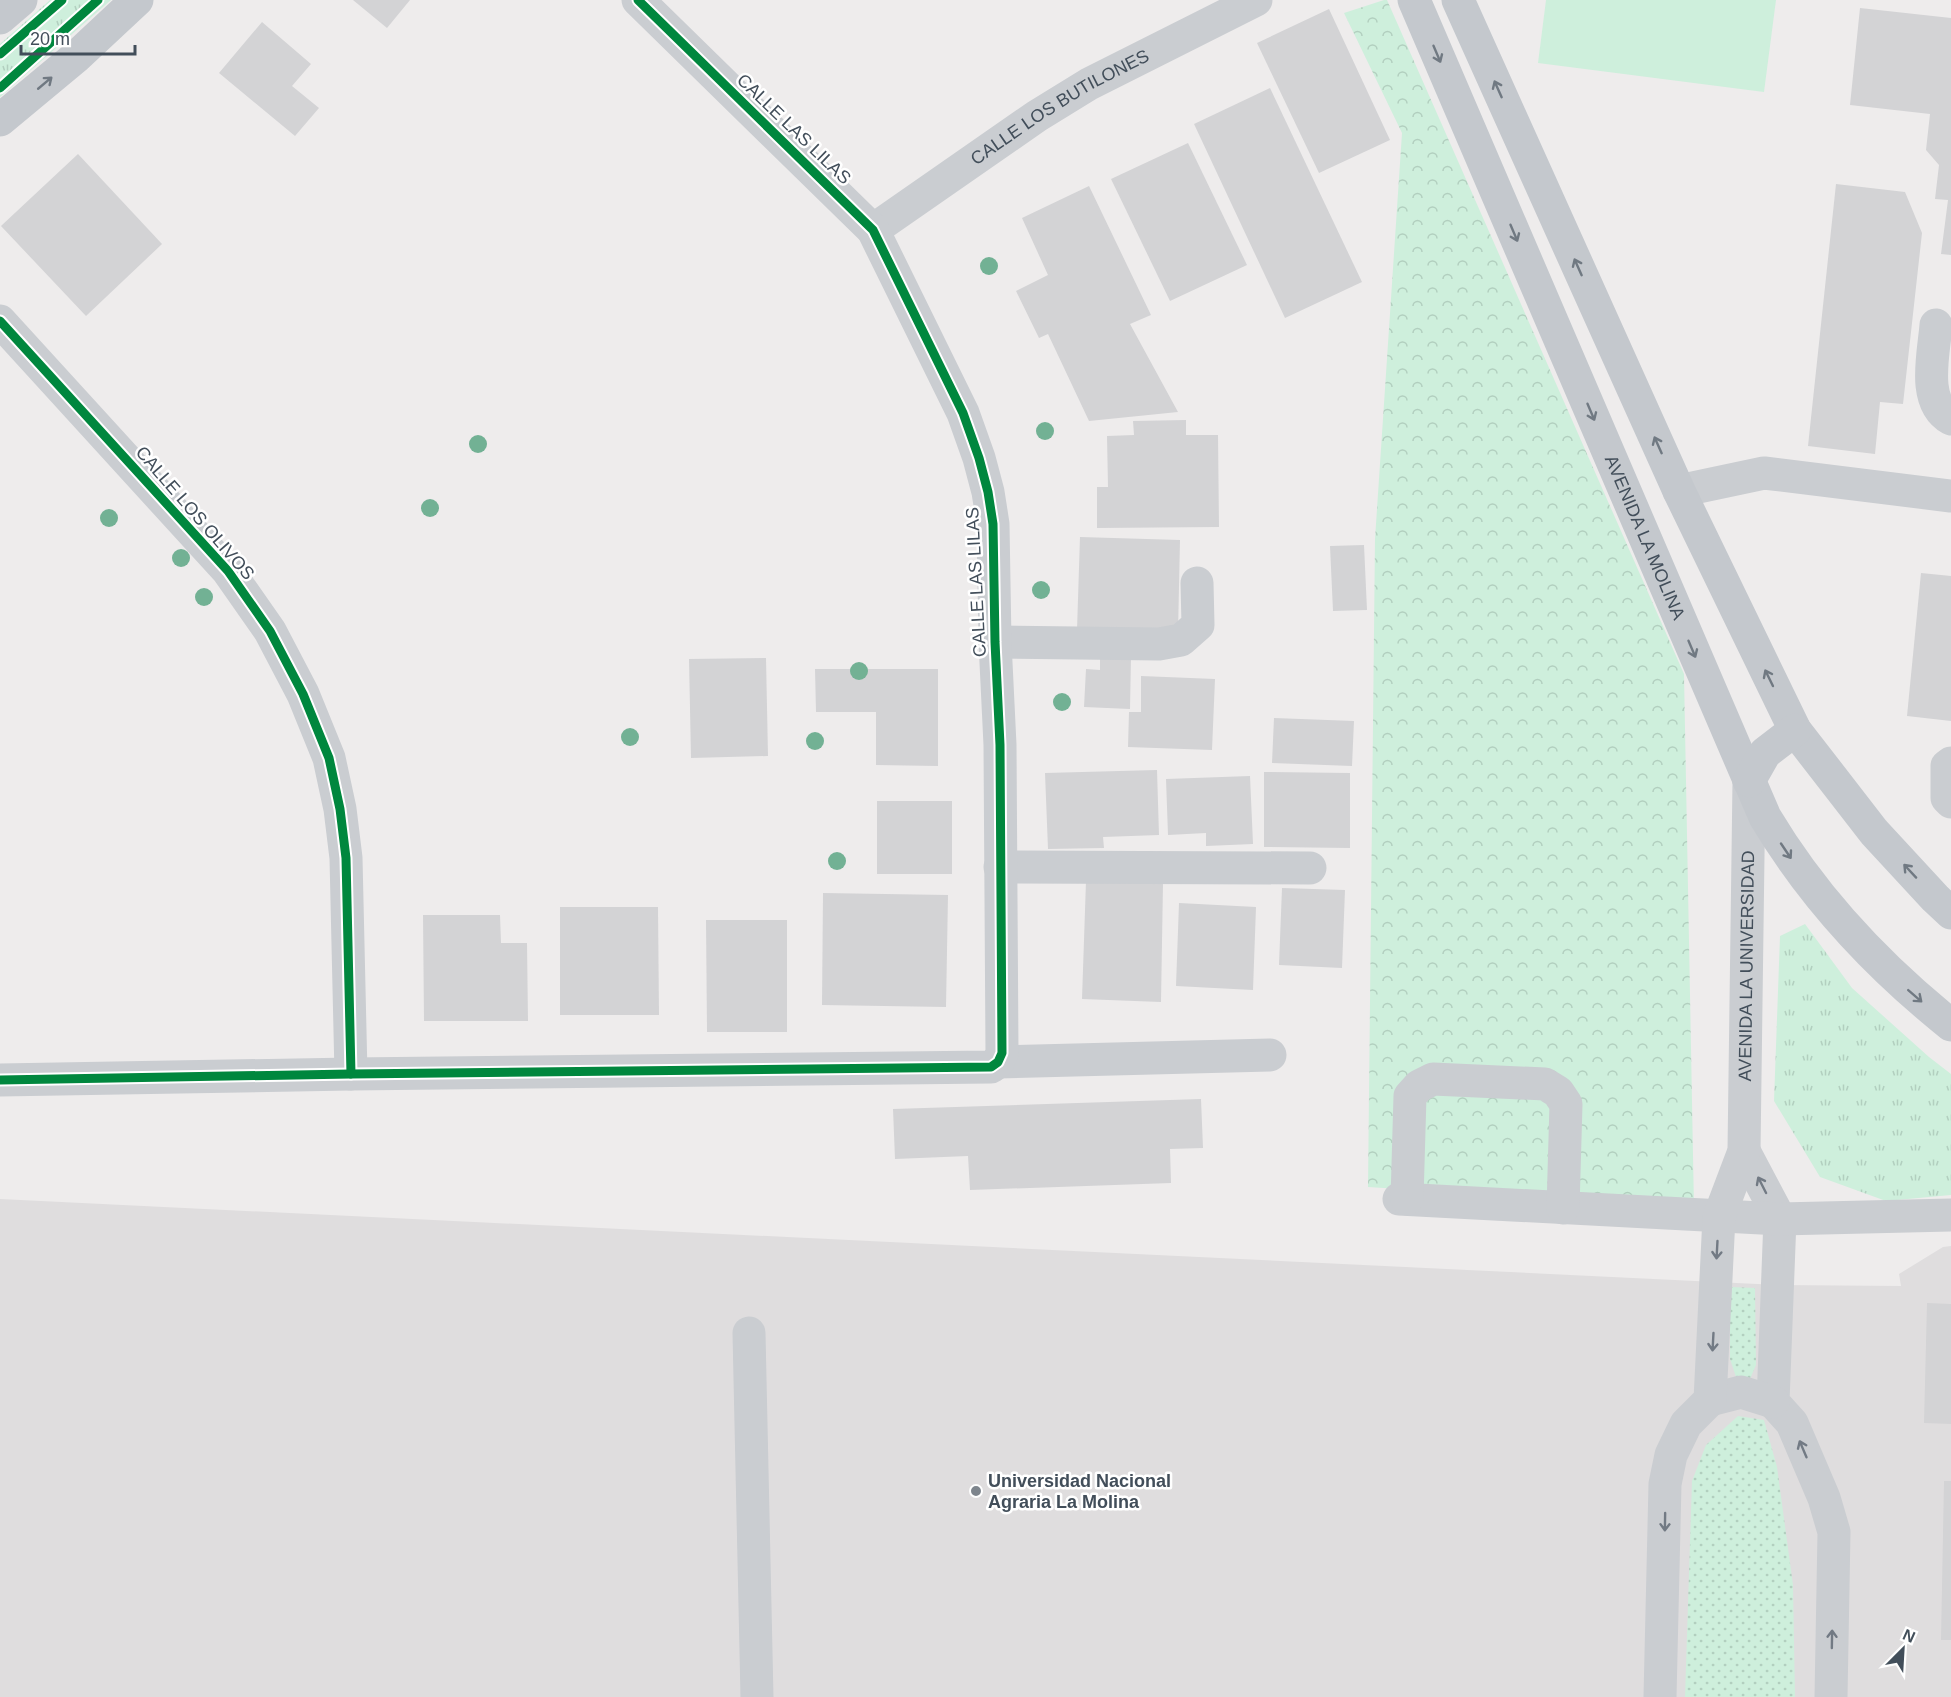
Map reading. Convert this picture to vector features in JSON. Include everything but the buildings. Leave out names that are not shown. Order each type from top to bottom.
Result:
[{"type":"main road","points":[[0,18],[21,0]]},
{"type":"main road","points":[[0,120],[77,56],[137,0]]},
{"type":"main road","name":"AVENIDA LA MOLINA","points":[[1414,0],[1765,817],[1786,852],[1824,902],[1868,952],[1916,997],[1951,1025]]},
{"type":"main road","points":[[1458,0],[1679,491],[1795,730],[1874,832],[1935,898],[1951,912]]},
{"type":"main road","points":[[1749,781],[1765,753],[1795,730]]},
{"type":"street","name":"CALLE LAS LILAS","points":[[638,0],[873,230],[963,413],[979,458],[993,524],[1000,745],[1002,1053],[995,1064]]},
{"type":"street","name":"CALLE LOS BUTILONES","points":[[873,230],[1037,116],[1089,84],[1256,0]]},
{"type":"street","name":"CALLE LOS OLIVOS","points":[[0,321],[228,571],[270,631],[303,694],[329,758],[346,858],[351,1074]]},
{"type":"street","points":[[1936,324],[1931,390],[1943,414],[1951,419]]},
{"type":"street","points":[[1679,491],[1764,473],[1951,496]]},
{"type":"street","points":[[995,642],[1159,644],[1181,640],[1198,625],[1197,583]]},
{"type":"street","points":[[1951,763],[1947,766],[1947,798],[1951,802]]},
{"type":"street","name":"AVENIDA LA UNIVERSIDAD","points":[[1710,1400],[1719,1217],[1744,1150],[1749,781]]},
{"type":"street","points":[[1000,867],[1310,868]]},
{"type":"street","points":[[0,1080],[995,1064],[1270,1055]]},
{"type":"street","points":[[1563,1208],[1566,1104],[1558,1092],[1545,1084],[1432,1079],[1419,1086],[1410,1096],[1403,1199],[1719,1217],[1780,1220],[1951,1215]]},
{"type":"street","name":"AVENIDA LA UNIVERSIDAD","points":[[1744,1150],[1780,1220]]},
{"type":"street","points":[[1773,1402],[1780,1220]]},
{"type":"street","points":[[749,1334],[757,1697]]},
{"type":"street","points":[[1660,1697],[1665,1484],[1671,1455],[1686,1424],[1710,1400],[1742,1392],[1773,1402],[1792,1423],[1824,1498],[1834,1532],[1831,1697]]},
{"type":"shaded area","name":"Universidad Nacional Agraria La Molina","points":[[0,1199],[1778,1285],[1901,1286],[1899,1274],[1943,1247],[1951,1246],[1951,1697],[0,1697]]},
{"type":"green space","points":[[50,0],[111,0],[0,97],[0,44]]},
{"type":"green space","points":[[1387,0],[1684,674],[1694,1208],[1368,1187],[1375,539],[1402,133],[1344,13]]},
{"type":"green space","points":[[1546,0],[1776,0],[1764,92],[1538,63]]},
{"type":"green space","points":[[1805,924],[1852,988],[1951,1074],[1951,1195],[1886,1201],[1820,1177],[1774,1101],[1780,936]]},
{"type":"green space","points":[[1730,1287],[1755,1288],[1756,1365],[1750,1379],[1736,1377],[1730,1359]]},
{"type":"green space","points":[[1738,1416],[1764,1420],[1777,1467],[1793,1585],[1795,1697],[1685,1697],[1692,1481],[1706,1445]]},
{"type":"cycle path","points":[[0,54],[62,0]]},
{"type":"cycle path","points":[[0,88],[98,0]]},
{"type":"cycle path","points":[[0,1080],[991,1067],[998,1062],[1002,1053],[1000,745],[993,524],[979,458],[963,413],[873,230],[638,0]]},
{"type":"cycle path","points":[[0,321],[228,571],[270,631],[303,694],[329,758],[340,809],[346,858],[351,1074]]},
{"type":"place","name":"Universidad Nacional Agraria La Molina","points":[[976,1491]]}]
